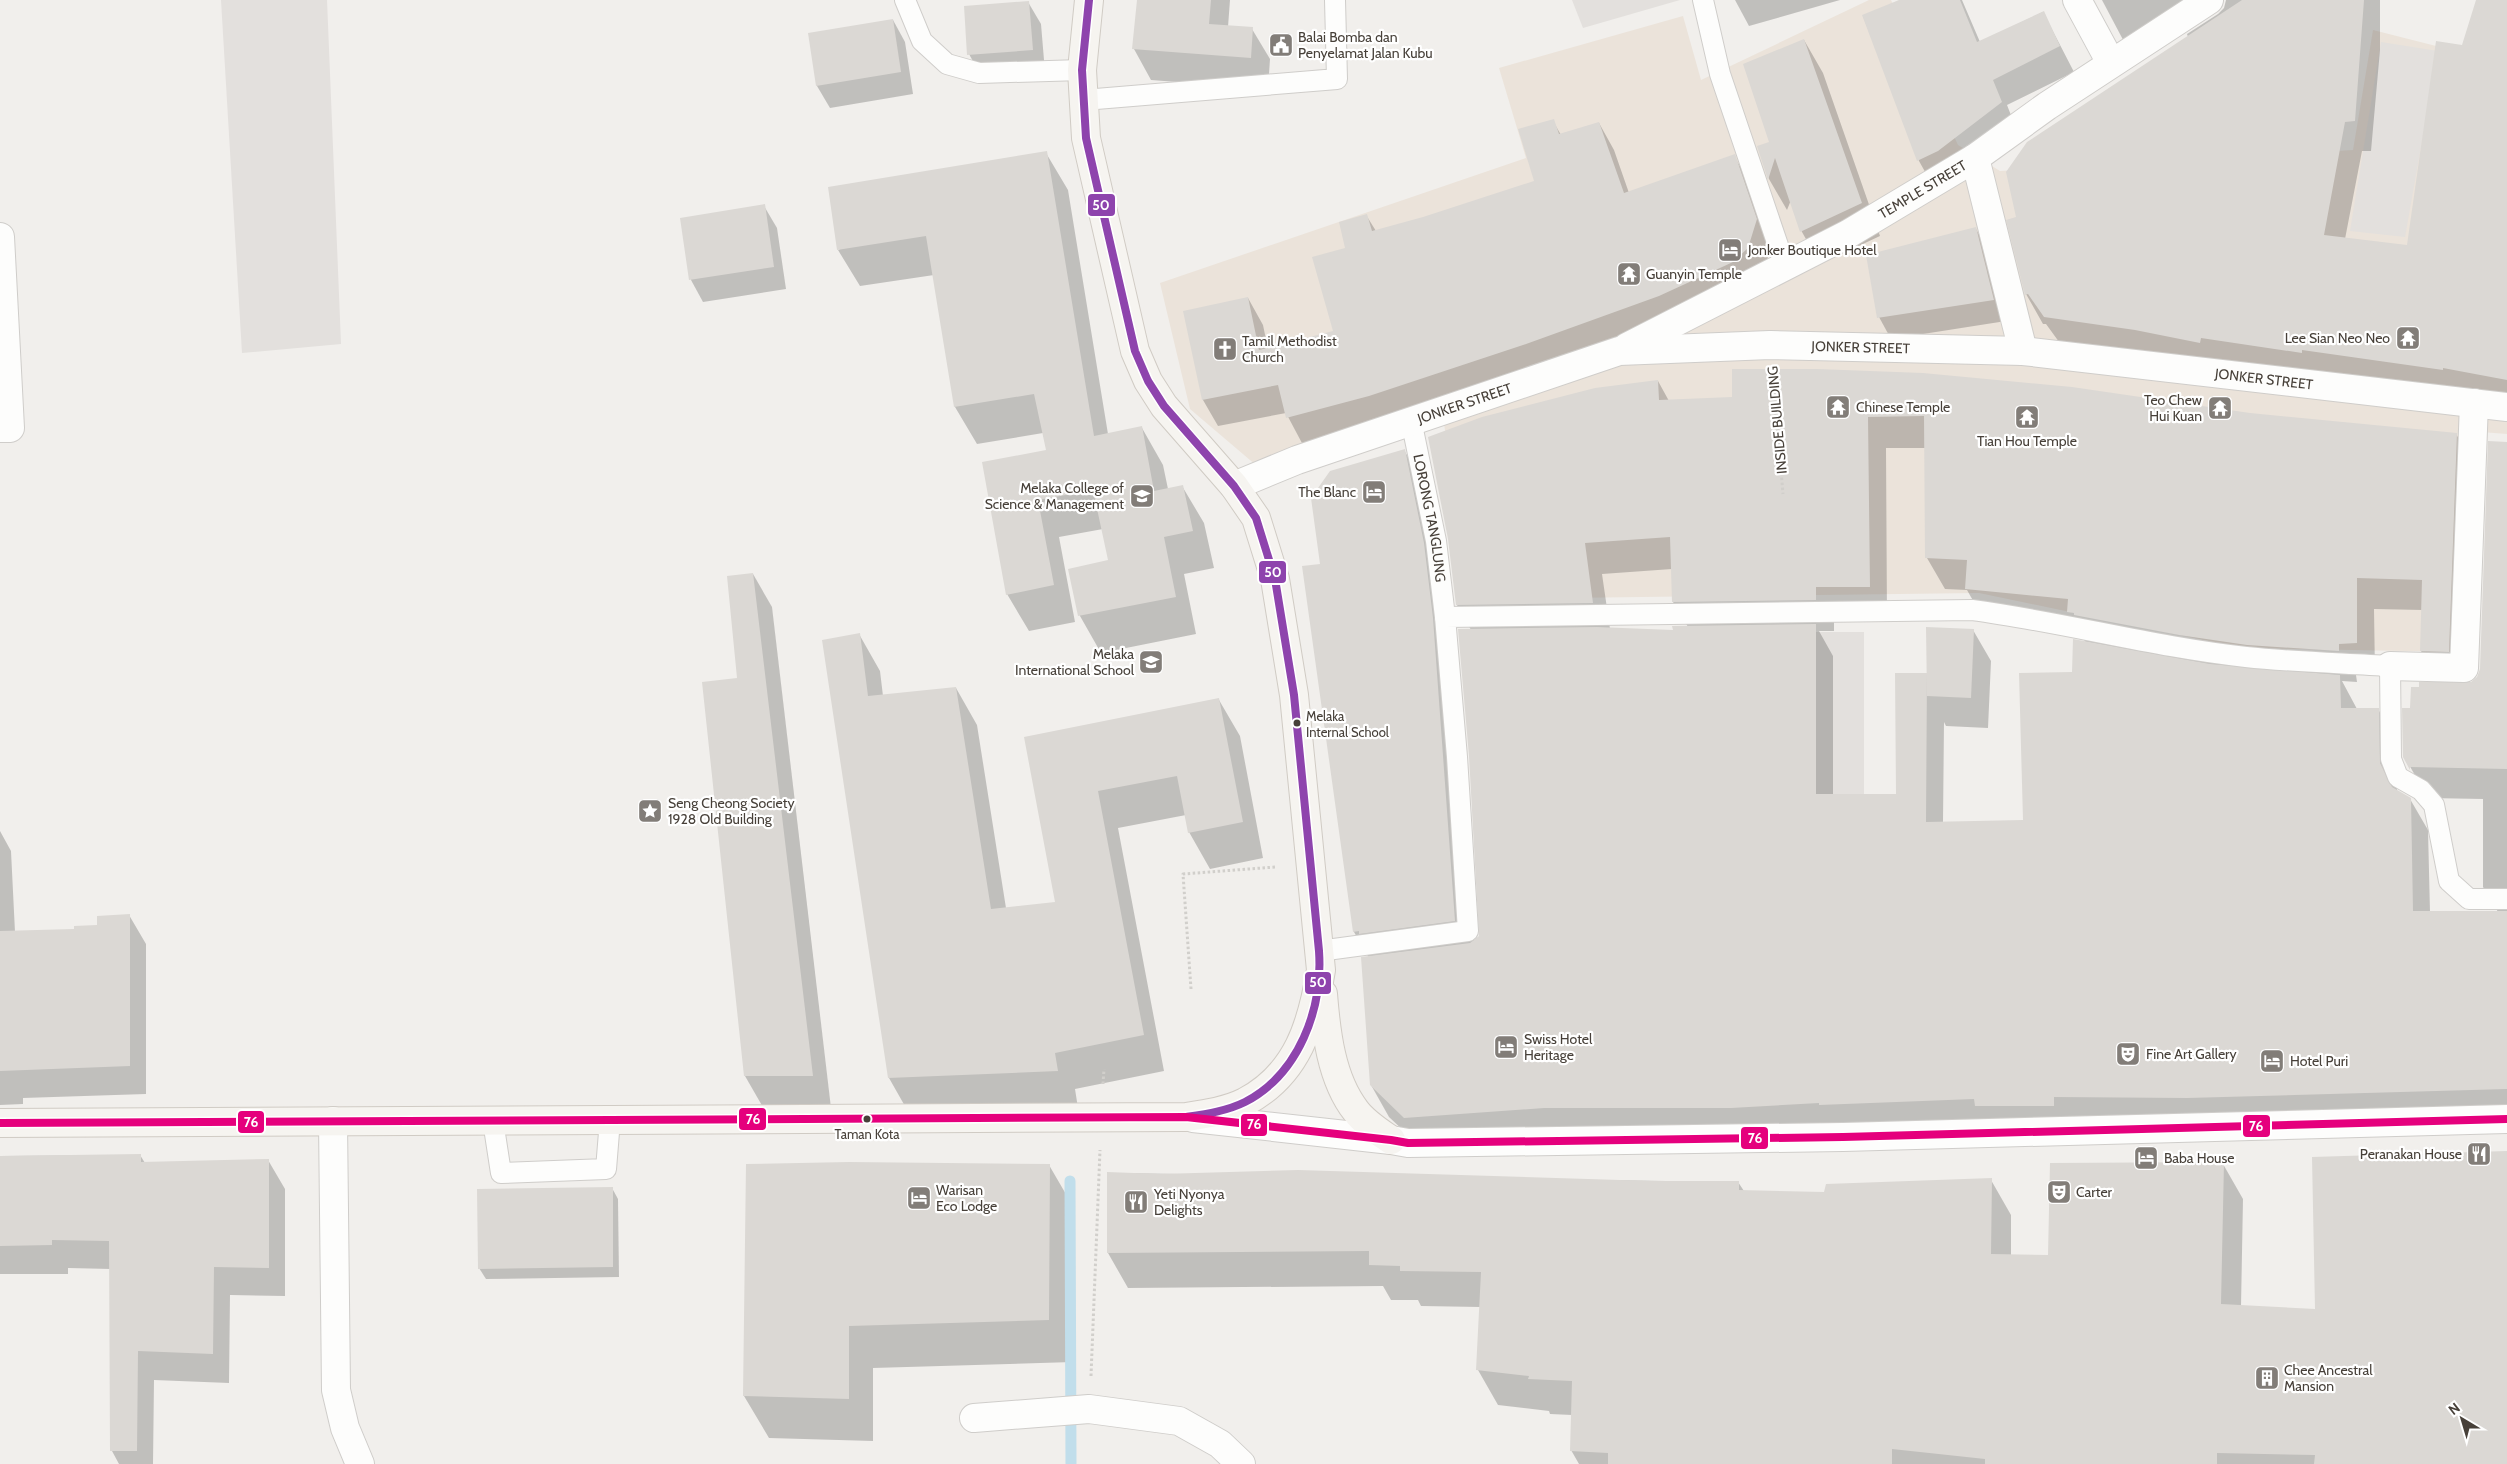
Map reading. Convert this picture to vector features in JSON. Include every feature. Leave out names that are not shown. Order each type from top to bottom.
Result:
[{"type":"main road","points":[[1089,0],[1082,70],[1086,138],[1135,351],[1148,381],[1164,406],[1234,486],[1256,518],[1275,579],[1294,695],[1325,1019],[1332,1059],[1342,1086],[1355,1110],[1371,1126],[1392,1140]]},
{"type":"main road","points":[[0,1123],[1186,1117],[1216,1112],[1246,1102],[1274,1081],[1284,1070],[1294,1058],[1307,1032],[1316,1002],[1320,961]]},
{"type":"street","points":[[2077,0],[2111,63]]},
{"type":"street","name":"TEMPLE STREET","points":[[1619,352],[1848,234],[1975,158],[2111,63],[2209,0]]},
{"type":"street","points":[[1975,158],[2023,351]]},
{"type":"street","points":[[0,237],[5,428]]},
{"type":"street","name":"JONKER STREET","points":[[1234,486],[1281,466],[1411,420],[1619,352],[1770,345],[2023,351],[2507,407]]},
{"type":"street","points":[[2390,666],[2464,668],[2474,403]]},
{"type":"street","points":[[1186,1117],[1408,1143],[1842,1137],[2507,1119]]},
{"type":"street","points":[[333,1121],[336,1390],[345,1428],[360,1464]]},
{"type":"street","points":[[974,1418],[1089,1410],[1179,1421],[1220,1444],[1240,1464]]},
{"type":"lane","points":[[904,0],[922,41],[947,64],[979,73],[1082,70]]},
{"type":"lane","points":[[1084,100],[1337,79],[1335,0]]},
{"type":"lane","points":[[1703,0],[1720,74],[1785,266]]},
{"type":"lane","name":"LORONG TANGLUNG","points":[[1320,961],[1468,931],[1457,757],[1445,617],[1436,541],[1411,420]]},
{"type":"lane","points":[[1445,617],[1972,610],[2026,617],[2098,632],[2245,657],[2390,666],[2391,759],[2398,777],[2421,790],[2434,805],[2449,880],[2469,899],[2507,899]]},
{"type":"lane","points":[[493,1121],[501,1173],[606,1169],[610,1120]]},
{"type":"path","name":"INSIDE BUILDING","points":[[1770,345],[1783,494]]},
{"type":"path","points":[[1191,988],[1183,874],[1275,867]]},
{"type":"path","points":[[1089,1410],[1104,1069]]},
{"type":"shaded area","points":[[221,0],[327,0],[341,344],[242,353]]},
{"type":"shaded area","points":[[1572,0],[1680,0],[1583,28]]},
{"type":"shaded area","points":[[1869,0],[1891,0],[1958,145],[2000,171],[2353,150],[2373,30],[2507,64],[2507,434],[2468,431],[2457,652],[2242,648],[1979,593],[1473,599],[1443,418],[1277,483],[1190,409],[1160,283],[1526,158],[1499,68],[1683,16],[1701,80]]},
{"type":"shaded area","points":[[2381,42],[2438,51],[2405,237],[2350,231]]},
{"type":"shaded area","points":[[1816,632],[1864,632],[1864,951],[1815,952]]},
{"type":"building","points":[[1137,0],[1211,0],[1209,24],[1253,27],[1251,58],[1132,49]]},
{"type":"building","points":[[1899,0],[1960,0],[1977,42],[2044,11],[2060,46],[1993,80],[2002,102],[1938,151],[1917,161],[1862,15]]},
{"type":"building","points":[[2242,0],[2364,0],[2355,121],[2345,122],[2324,235],[2407,245],[2436,41],[2462,45],[2476,0],[2507,0],[2507,380],[2443,368],[2443,370],[2302,350],[2302,353],[2201,338],[2200,343],[2135,330],[2044,317],[2028,294],[2025,295],[2006,220],[2016,217],[2006,172],[2027,142]]},
{"type":"building","points":[[1029,1],[1033,50],[967,55],[964,6]]},
{"type":"building","points":[[893,19],[901,72],[816,86],[808,33]]},
{"type":"building","points":[[1804,39],[1862,203],[1800,232],[1775,158],[1768,180],[1757,146],[1769,142],[1743,64]]},
{"type":"building","points":[[1554,119],[1559,134],[1599,122],[1624,193],[1735,154],[1757,219],[1748,248],[1733,262],[1659,296],[1523,345],[1369,396],[1286,418],[1278,385],[1202,400],[1183,311],[1248,297],[1259,350],[1333,331],[1312,257],[1345,248],[1339,222],[1367,214],[1372,231],[1423,217],[1534,181],[1518,129]]},
{"type":"building","points":[[1047,151],[1094,436],[1142,426],[1154,491],[1183,485],[1193,531],[1164,537],[1176,597],[1078,616],[1068,569],[1108,560],[1093,490],[1038,500],[1054,585],[1006,595],[982,462],[1046,450],[1034,394],[954,407],[926,236],[837,250],[828,187]]},
{"type":"building","points":[[765,204],[774,267],[689,280],[680,218]]},
{"type":"building","points":[[1976,227],[1994,300],[1877,318],[1866,255]]},
{"type":"building","points":[[1732,369],[1817,369],[1923,373],[2072,387],[2250,413],[2457,433],[2449,652],[2420,651],[2422,580],[2357,578],[2357,643],[2339,644],[2339,651],[2247,645],[2179,635],[2074,615],[2074,613],[2067,612],[2068,599],[1965,589],[1967,560],[1925,558],[1924,416],[1868,417],[1870,587],[1816,587],[1816,600],[1672,602],[1670,537],[1585,543],[1593,603],[1456,605],[1448,539],[1428,437],[1482,417],[1595,388],[1658,380],[1659,400],[1732,397]]},
{"type":"building","points":[[2488,441],[2507,442],[2507,769],[2410,767],[2410,770],[2403,757],[2402,708],[2410,708],[2411,687],[2419,687],[2419,682],[2471,682],[2477,677],[2480,669]]},
{"type":"building","points":[[1405,449],[1424,543],[1433,618],[1455,921],[1359,934],[1359,931],[1353,932],[1302,566],[1320,564],[1311,498],[1330,471]]},
{"type":"building","points":[[753,573],[813,1076],[744,1076],[702,682],[737,678],[727,576]]},
{"type":"building","points":[[1816,624],[1816,794],[1896,794],[1895,673],[1927,673],[1926,822],[2023,820],[2019,673],[2072,672],[2073,639],[2210,664],[2340,675],[2341,708],[2379,708],[2380,763],[2392,787],[2411,798],[2413,911],[2507,911],[2507,1089],[2187,1098],[2054,1097],[2054,1106],[1975,1106],[1974,1099],[1819,1105],[1819,1103],[1731,1108],[1544,1108],[1404,1118],[1370,1085],[1361,957],[1470,943],[1479,936],[1469,756],[1458,629],[1597,627],[1673,630],[1672,626]]},
{"type":"building","points":[[1926,627],[1974,629],[1971,698],[1927,696]]},
{"type":"building","points":[[860,633],[868,696],[956,687],[991,909],[1055,902],[1024,737],[1219,698],[1243,822],[1188,833],[1177,776],[1098,791],[1144,1035],[1055,1053],[1058,1071],[888,1078],[822,640]]},
{"type":"building","points":[[130,914],[130,1066],[0,1071],[0,931],[74,929],[74,926],[97,925],[97,916]]},
{"type":"building","points":[[2507,1151],[2507,1464],[2314,1464],[2315,1455],[2217,1453],[2217,1464],[1985,1464],[1985,1459],[1892,1449],[1892,1464],[1608,1464],[1608,1453],[1570,1451],[1572,1381],[1528,1379],[1529,1376],[1476,1370],[1481,1272],[1400,1271],[1400,1266],[1369,1265],[1369,1251],[1107,1253],[1107,1172],[1161,1174],[1298,1170],[1652,1181],[1739,1181],[1739,1190],[1824,1192],[1826,1184],[1992,1178],[1991,1254],[2048,1255],[2050,1163],[2224,1162],[2221,1304],[2315,1309],[2312,1157]]},
{"type":"building","points":[[141,1154],[141,1162],[269,1159],[269,1268],[214,1267],[213,1354],[138,1351],[137,1451],[110,1451],[109,1241],[52,1240],[52,1245],[0,1246],[0,1156]]},
{"type":"building","points":[[849,1162],[1050,1164],[1049,1320],[849,1326],[849,1399],[743,1396],[746,1164]]},
{"type":"building","points":[[613,1187],[613,1267],[478,1269],[477,1189]]},
{"type":"waterway","points":[[1070,1181],[1071,1464]]},
{"type":"transit line","name":"50","points":[[1089,0],[1082,70],[1086,138],[1135,351],[1148,381],[1164,406],[1234,486],[1256,518],[1275,579],[1294,695],[1319,951],[1317,995],[1312,1017],[1304,1038],[1280,1075],[1264,1090],[1245,1102],[1216,1112],[1186,1117]]},
{"type":"transit line","name":"76","points":[[0,1123],[1186,1117],[1408,1143],[1843,1137],[2507,1119]]},
{"type":"place","name":"Balai Bomba dan Penyelamat Jalan Kubu","points":[[1281,45]]},
{"type":"place","name":"Jonker Boutique Hotel","points":[[1730,250]]},
{"type":"place","name":"Guanyin Temple","points":[[1629,274]]},
{"type":"place","name":"Lee Sian Neo Neo","points":[[2408,338]]},
{"type":"place","name":"Tamil Methodist Church","points":[[1225,349]]},
{"type":"place","name":"Chinese Temple","points":[[1838,407]]},
{"type":"place","name":"Teo Chew Hui Kuan","points":[[2220,408]]},
{"type":"place","name":"Tian Hou Temple","points":[[2027,417]]},
{"type":"place","name":"The Blanc","points":[[1374,492]]},
{"type":"place","name":"Melaka College of Science & Management","points":[[1142,496]]},
{"type":"place","name":"Melaka International School","points":[[1151,662]]},
{"type":"place","name":"Melaka Internal School","points":[[1297,723]]},
{"type":"place","name":"Seng Cheong Society 1928 Old Building","points":[[650,811]]},
{"type":"place","name":"Swiss Hotel Heritage","points":[[1506,1047]]},
{"type":"place","name":"Fine Art Gallery","points":[[2128,1054]]},
{"type":"place","name":"Hotel Puri","points":[[2272,1061]]},
{"type":"place","name":"Taman Kota","points":[[867,1119]]},
{"type":"place","name":"Peranakan House","points":[[2479,1154]]},
{"type":"place","name":"Baba House","points":[[2146,1158]]},
{"type":"place","name":"Carter","points":[[2059,1192]]},
{"type":"place","name":"Warisan Eco Lodge","points":[[919,1198]]},
{"type":"place","name":"Yeti Nyonya Delights","points":[[1136,1202]]},
{"type":"place","name":"Chee Ancestral Mansion","points":[[2267,1378]]}]
